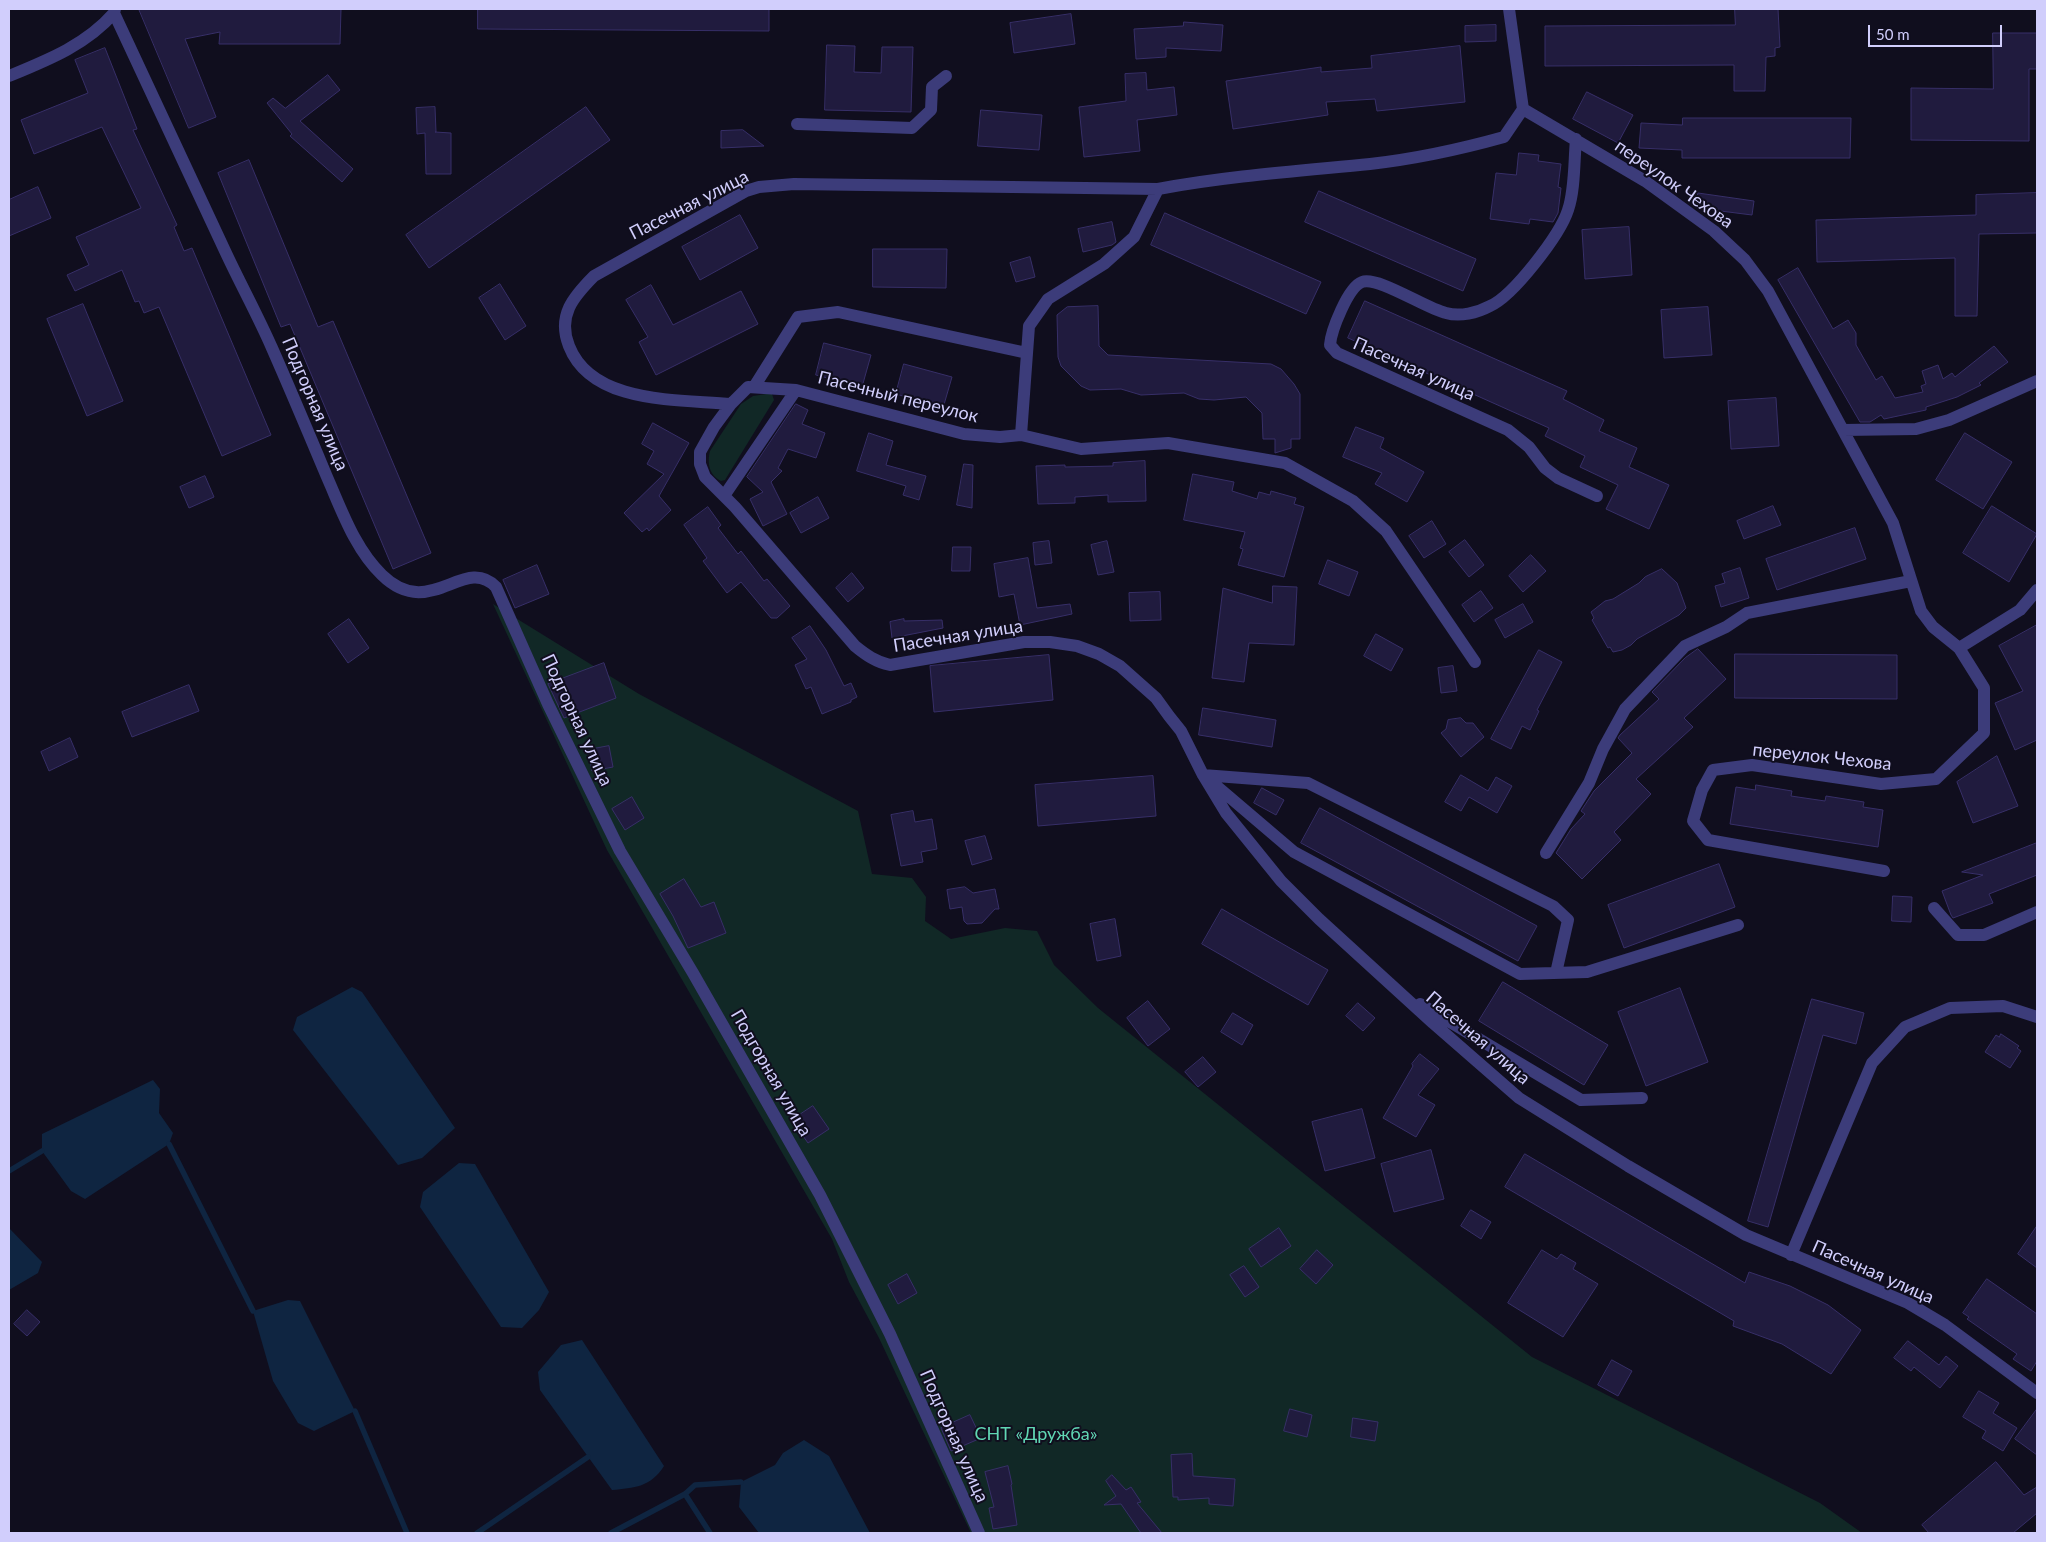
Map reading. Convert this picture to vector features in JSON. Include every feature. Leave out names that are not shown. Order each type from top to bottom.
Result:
[{"type":"street","points":[[1509,9],[1523,108]]},
{"type":"street","points":[[9,76],[48,60],[82,41],[100,28],[114,11]]},
{"type":"street","name":"Подгорная улица","points":[[114,11],[272,347],[352,534],[381,574],[392,584],[402,589],[414,593],[427,593],[473,576],[484,578],[496,587],[548,704],[620,851],[693,973],[820,1195],[890,1334],[979,1533]]},
{"type":"street","points":[[797,124],[912,128],[931,110],[932,87],[946,76]]},
{"type":"street","name":"переулок Чехова","points":[[1523,108],[1645,181],[1714,231],[1745,260],[1768,291],[1893,523],[1921,611],[1934,627],[1959,648],[1984,688],[1984,733],[1936,779],[1881,784],[1752,765],[1713,770],[1702,790],[1693,821],[1708,840],[1884,871]]},
{"type":"street","name":"Пасечная улица","points":[[731,404],[648,397],[620,391],[587,373],[572,353],[564,334],[567,313],[575,295],[594,276],[746,191],[759,187],[794,184],[1158,189],[1207,180],[1371,163],[1474,145],[1504,137],[1523,108]]},
{"type":"street","name":"Пасечная улица","points":[[1576,139],[1568,210],[1556,236],[1507,295],[1490,306],[1458,316],[1444,313],[1375,282],[1362,282],[1350,292],[1331,336],[1330,345],[1337,353],[1508,430],[1529,447],[1545,468],[1558,478],[1597,496]]},
{"type":"street","points":[[1021,435],[1029,326],[1048,299],[1104,264],[1134,236],[1158,189]]},
{"type":"street","points":[[796,390],[754,387],[798,317],[838,312],[1027,353]]},
{"type":"street","points":[[1843,430],[1916,428],[1949,420],[2037,381]]},
{"type":"street","name":"Пасечная улица","points":[[754,387],[748,386],[714,426],[700,452],[700,464],[705,476],[855,646],[869,657],[880,663],[890,665],[1024,642],[1050,642],[1076,646],[1099,654],[1120,666],[1156,698],[1181,731],[1203,775],[1226,813],[1281,881],[1396,990],[1520,1098],[1628,1166],[1746,1235],[1908,1304],[1945,1325],[2037,1393]]},
{"type":"street","name":"Пасечный переулок","points":[[724,496],[796,390],[964,434],[1000,438],[1021,435],[1080,448],[1168,443],[1285,463],[1353,501],[1386,531],[1475,662]]},
{"type":"street","points":[[1546,853],[1589,783],[1603,749],[1624,709],[1685,646],[1726,627],[1747,613],[1911,582]]},
{"type":"street","points":[[1959,648],[2020,610],[2037,590]]},
{"type":"street","points":[[1203,775],[1308,783],[1553,906],[1568,920],[1556,973]]},
{"type":"street","name":"Пасечная улица","points":[[1203,775],[1294,852],[1520,974],[1587,972],[1738,925]]},
{"type":"street","points":[[1934,908],[1958,936],[1984,935],[2037,912]]},
{"type":"street","points":[[1396,990],[1581,1100],[1642,1098]]},
{"type":"street","name":"Пасечная улица","points":[[1791,1254],[1872,1063],[1905,1027],[1950,1008],[2003,1006],[2037,1017]]},
{"type":"green space","points":[[772,394],[774,400],[725,480],[721,481],[711,472],[710,451],[741,404],[753,396]]},
{"type":"green space","name":"СНТ «Дружба»","points":[[493,604],[639,694],[858,811],[872,874],[912,878],[926,897],[925,921],[951,939],[1005,928],[1037,931],[1054,965],[1098,1008],[1532,1357],[1820,1503],[1862,1533],[971,1533],[879,1338],[849,1282],[832,1239],[607,850]]},
{"type":"water","points":[[352,987],[362,992],[455,1128],[422,1158],[398,1165],[293,1030],[297,1017]]},
{"type":"water","points":[[153,1080],[160,1089],[159,1113],[173,1133],[169,1144],[85,1199],[71,1191],[42,1151],[42,1134]]},
{"type":"water","points":[[459,1163],[475,1164],[549,1292],[539,1310],[522,1328],[501,1327],[420,1207],[423,1192]]},
{"type":"water","points":[[9,1228],[42,1262],[38,1273],[9,1290]]},
{"type":"water","points":[[288,1300],[300,1301],[355,1411],[314,1431],[298,1423],[273,1381],[253,1311]]},
{"type":"water","points":[[582,1340],[664,1466],[648,1482],[628,1488],[612,1490],[540,1390],[538,1372],[561,1345]]},
{"type":"water","points":[[804,1440],[829,1456],[870,1533],[759,1533],[739,1507],[741,1482],[775,1465],[783,1453]]},
{"type":"building","points":[[139,9],[341,9],[340,44],[219,44],[220,32],[185,39],[216,117],[189,128]]},
{"type":"building","points":[[478,9],[769,9],[769,31],[478,29]]},
{"type":"building","points":[[1735,9],[1778,9],[1780,47],[1775,48],[1775,56],[1766,57],[1765,91],[1734,91],[1734,65],[1545,66],[1545,26],[1735,25]]},
{"type":"building","points":[[1071,14],[1075,44],[1014,53],[1010,23]]},
{"type":"building","points":[[1184,22],[1223,25],[1221,51],[1166,48],[1166,57],[1136,59],[1134,29],[1183,26]]},
{"type":"building","points":[[1496,25],[1496,41],[1465,42],[1465,26]]},
{"type":"building","points":[[1993,33],[2037,33],[2037,69],[2029,69],[2029,141],[1911,140],[1911,88],[1993,89]]},
{"type":"building","points":[[827,45],[855,46],[854,72],[881,73],[882,47],[913,47],[911,112],[825,110]]},
{"type":"building","points":[[1460,46],[1465,102],[1377,111],[1375,99],[1326,102],[1328,115],[1233,129],[1226,81],[1321,67],[1321,72],[1372,68],[1371,56]]},
{"type":"building","points":[[105,48],[137,129],[133,130],[177,225],[174,227],[184,251],[192,248],[271,435],[222,456],[159,307],[144,313],[139,301],[135,302],[122,270],[75,291],[67,275],[89,265],[76,237],[141,208],[102,127],[34,154],[21,120],[88,93],[75,60]]},
{"type":"building","points":[[1146,73],[1147,90],[1174,87],[1177,115],[1137,120],[1140,151],[1084,157],[1079,107],[1126,101],[1125,74]]},
{"type":"building","points":[[328,75],[340,90],[300,121],[353,169],[342,182],[290,136],[292,134],[267,103],[273,98],[285,108]]},
{"type":"building","points":[[1587,92],[1633,115],[1618,143],[1573,119]]},
{"type":"building","points":[[435,107],[435,132],[451,133],[451,174],[426,174],[425,133],[417,134],[416,108]]},
{"type":"building","points":[[586,107],[610,140],[429,268],[406,235]]},
{"type":"building","points":[[981,110],[1042,115],[1039,150],[978,146]]},
{"type":"building","points":[[1683,118],[1851,118],[1850,158],[1682,158],[1682,150],[1639,148],[1641,123],[1682,125]]},
{"type":"building","points":[[743,130],[764,146],[721,148],[721,131]]},
{"type":"building","points":[[1519,153],[1539,155],[1538,161],[1561,164],[1558,187],[1561,188],[1558,213],[1553,222],[1530,219],[1529,224],[1490,219],[1496,173],[1516,175]]},
{"type":"building","points":[[249,160],[318,327],[333,321],[431,553],[393,569],[290,324],[281,327],[218,173]]},
{"type":"building","points":[[38,187],[51,218],[9,236],[9,200]]},
{"type":"building","points":[[1319,191],[1476,259],[1463,291],[1305,222]]},
{"type":"building","points":[[1698,193],[1754,201],[1752,215],[1697,208]]},
{"type":"building","points":[[2037,193],[2037,233],[1979,234],[1977,316],[1955,316],[1955,258],[1817,262],[1816,220],[1976,215],[1976,195]]},
{"type":"building","points":[[1165,213],[1321,282],[1306,314],[1151,245]]},
{"type":"building","points":[[740,215],[758,248],[700,280],[682,247]]},
{"type":"building","points":[[1112,222],[1116,242],[1112,245],[1083,252],[1078,229]]},
{"type":"building","points":[[1629,227],[1632,275],[1585,279],[1582,230]]},
{"type":"building","points":[[873,249],[947,249],[946,288],[873,287]]},
{"type":"building","points":[[1030,257],[1035,277],[1016,282],[1010,263]]},
{"type":"building","points":[[1798,268],[1833,329],[1848,320],[1856,333],[1856,345],[1876,380],[1882,376],[1895,398],[1923,392],[1921,386],[1926,384],[1922,371],[1938,365],[1943,379],[1952,373],[1955,377],[1994,346],[2008,362],[1979,383],[1981,385],[1957,397],[1926,407],[1926,410],[1884,419],[1881,415],[1870,422],[1860,422],[1778,280]]},
{"type":"building","points":[[500,284],[526,326],[505,340],[479,298]]},
{"type":"building","points":[[651,285],[673,325],[741,291],[758,324],[656,375],[639,342],[648,337],[626,300]]},
{"type":"building","points":[[1365,301],[1567,391],[1563,399],[1604,420],[1599,431],[1637,448],[1629,467],[1669,485],[1649,529],[1606,509],[1618,485],[1580,467],[1585,456],[1545,436],[1549,428],[1348,338]]},
{"type":"building","points":[[83,304],[123,401],[87,416],[47,319]]},
{"type":"building","points":[[1098,306],[1099,346],[1108,355],[1271,364],[1281,369],[1300,394],[1300,439],[1291,439],[1291,448],[1275,453],[1275,439],[1263,439],[1262,413],[1246,397],[1214,400],[1199,399],[1184,393],[1141,395],[1121,389],[1090,390],[1081,386],[1061,366],[1058,357],[1057,315],[1067,307]]},
{"type":"building","points":[[1708,307],[1712,355],[1664,358],[1661,310]]},
{"type":"building","points":[[824,343],[871,355],[862,387],[816,375]]},
{"type":"building","points":[[904,364],[952,377],[943,408],[896,394]]},
{"type":"building","points":[[1776,398],[1779,446],[1731,449],[1728,401]]},
{"type":"building","points":[[796,404],[808,410],[802,424],[825,433],[816,458],[788,449],[778,468],[782,471],[771,482],[787,514],[763,526],[750,499],[763,492],[747,477]]},
{"type":"building","points":[[653,423],[689,443],[659,496],[671,510],[649,531],[647,528],[642,532],[624,513],[664,474],[647,464],[654,451],[642,444]]},
{"type":"building","points":[[1356,427],[1384,438],[1380,448],[1424,472],[1407,502],[1375,484],[1382,473],[1343,457]]},
{"type":"building","points":[[869,433],[893,441],[886,465],[926,476],[919,500],[903,495],[906,486],[857,471]]},
{"type":"building","points":[[1965,433],[2012,462],[1983,509],[1936,480]]},
{"type":"building","points":[[1145,461],[1146,501],[1108,502],[1108,495],[1075,497],[1075,503],[1038,504],[1036,466],[1113,466],[1113,463]]},
{"type":"building","points":[[964,464],[973,465],[972,508],[957,505]]},
{"type":"building","points":[[1193,474],[1234,482],[1232,491],[1257,499],[1259,492],[1270,495],[1271,491],[1296,498],[1294,504],[1304,507],[1284,577],[1238,565],[1243,549],[1240,548],[1245,532],[1184,520]]},
{"type":"building","points":[[205,476],[214,497],[189,508],[180,487]]},
{"type":"building","points":[[818,497],[829,518],[801,533],[790,513]]},
{"type":"building","points":[[1773,506],[1781,525],[1744,539],[1737,521]]},
{"type":"building","points":[[1992,506],[2037,534],[2009,582],[1963,553]]},
{"type":"building","points":[[708,507],[721,525],[718,528],[738,554],[741,551],[764,581],[767,579],[790,606],[777,618],[771,618],[741,582],[727,593],[703,561],[707,558],[684,525]]},
{"type":"building","points":[[1432,521],[1446,544],[1424,558],[1409,536]]},
{"type":"building","points":[[1855,528],[1866,559],[1777,590],[1766,559]]},
{"type":"building","points":[[1465,540],[1484,565],[1469,577],[1449,552]]},
{"type":"building","points":[[1049,541],[1052,563],[1035,565],[1033,543]]},
{"type":"building","points":[[1107,541],[1114,572],[1098,575],[1091,545]]},
{"type":"building","points":[[953,547],[971,547],[970,571],[952,571]]},
{"type":"building","points":[[1531,555],[1546,571],[1523,592],[1509,576]]},
{"type":"building","points":[[1028,558],[1037,608],[1070,604],[1072,614],[1020,625],[1014,594],[999,597],[994,564]]},
{"type":"building","points":[[1328,560],[1358,572],[1349,596],[1319,584]]},
{"type":"building","points":[[537,565],[549,594],[515,608],[503,580]]},
{"type":"building","points":[[1740,568],[1749,598],[1721,607],[1715,586],[1725,583],[1722,574]]},
{"type":"building","points":[[1662,569],[1677,583],[1686,608],[1679,615],[1637,639],[1631,645],[1613,652],[1610,647],[1608,648],[1592,620],[1594,618],[1591,612],[1605,601],[1613,599],[1639,583],[1645,577]]},
{"type":"building","points":[[852,573],[864,588],[848,602],[836,588]]},
{"type":"building","points":[[1273,586],[1297,587],[1294,645],[1249,643],[1244,682],[1212,678],[1223,588],[1272,603]]},
{"type":"building","points":[[1481,591],[1493,608],[1474,622],[1462,605]]},
{"type":"building","points":[[1160,592],[1161,620],[1130,621],[1129,593]]},
{"type":"building","points":[[1523,604],[1533,622],[1505,638],[1495,620]]},
{"type":"building","points":[[349,619],[369,648],[348,663],[328,634]]},
{"type":"building","points":[[904,619],[904,621],[942,620],[943,628],[892,638],[890,622]]},
{"type":"building","points":[[2037,625],[2037,740],[2015,750],[1995,703],[2023,691],[1999,646]]},
{"type":"building","points":[[810,626],[826,650],[844,686],[851,683],[857,697],[851,700],[851,702],[822,714],[811,687],[806,689],[795,665],[807,659],[792,638]]},
{"type":"building","points":[[1376,634],[1403,649],[1391,671],[1364,656]]},
{"type":"building","points":[[1698,649],[1726,679],[1684,718],[1693,727],[1636,779],[1651,794],[1614,832],[1621,840],[1582,879],[1556,853],[1571,829],[1585,814],[1581,811],[1594,791],[1632,753],[1618,738],[1620,735],[1659,699],[1652,692],[1685,658]]},
{"type":"building","points":[[1539,650],[1562,662],[1537,710],[1539,711],[1530,730],[1522,726],[1511,749],[1491,739]]},
{"type":"building","points":[[1735,654],[1897,655],[1897,699],[1735,698]]},
{"type":"building","points":[[1049,655],[1053,700],[934,712],[930,666]]},
{"type":"building","points":[[604,663],[616,698],[564,718],[548,684]]},
{"type":"building","points":[[1453,666],[1457,691],[1441,693],[1438,668]]},
{"type":"building","points":[[189,685],[199,711],[132,737],[122,712]]},
{"type":"building","points":[[1203,708],[1276,720],[1272,747],[1199,735]]},
{"type":"building","points":[[1461,718],[1466,723],[1473,723],[1484,737],[1461,757],[1441,733],[1446,729],[1448,720]]},
{"type":"building","points":[[70,738],[78,757],[49,771],[41,752]]},
{"type":"building","points":[[609,746],[613,767],[592,771],[588,750]]},
{"type":"building","points":[[1997,756],[2018,806],[1973,823],[1957,782]]},
{"type":"building","points":[[1461,775],[1488,791],[1496,777],[1512,786],[1497,813],[1469,797],[1461,811],[1445,802]]},
{"type":"building","points":[[1153,776],[1156,816],[1038,826],[1035,785]]},
{"type":"building","points":[[1756,785],[1792,791],[1791,796],[1825,801],[1826,796],[1864,802],[1863,807],[1883,810],[1878,847],[1730,824],[1736,787],[1755,790]]},
{"type":"building","points":[[1262,788],[1284,800],[1276,815],[1254,803]]},
{"type":"building","points":[[632,797],[644,818],[625,830],[612,809]]},
{"type":"building","points":[[1320,808],[1537,926],[1518,961],[1301,843]]},
{"type":"building","points":[[913,811],[915,822],[932,819],[937,849],[921,852],[923,862],[901,866],[891,815]]},
{"type":"building","points":[[985,836],[992,859],[972,865],[965,841]]},
{"type":"building","points":[[2037,843],[2037,875],[1989,894],[1993,903],[1953,918],[1942,891],[1983,875],[1962,872]]},
{"type":"building","points":[[1719,864],[1735,907],[1624,948],[1608,905]]},
{"type":"building","points":[[684,879],[701,907],[714,902],[726,933],[688,948],[660,894]]},
{"type":"building","points":[[965,887],[973,893],[995,889],[999,909],[995,909],[982,923],[967,924],[964,921],[962,907],[950,909],[947,890]]},
{"type":"building","points":[[1893,896],[1912,897],[1911,922],[1892,921]]},
{"type":"building","points":[[1222,909],[1328,970],[1308,1005],[1202,944]]},
{"type":"building","points":[[1115,919],[1121,956],[1097,961],[1090,924]]},
{"type":"building","points":[[1503,982],[1608,1045],[1584,1085],[1479,1021]]},
{"type":"building","points":[[1680,988],[1708,1062],[1646,1086],[1618,1012]]},
{"type":"building","points":[[1812,999],[1864,1013],[1856,1044],[1823,1035],[1768,1227],[1748,1221]]},
{"type":"building","points":[[1148,1001],[1170,1029],[1148,1046],[1127,1018]]},
{"type":"building","points":[[1358,1003],[1375,1018],[1363,1031],[1346,1016]]},
{"type":"building","points":[[1233,1013],[1253,1025],[1242,1045],[1221,1032]]},
{"type":"building","points":[[2001,1034],[2019,1046],[2017,1048],[2021,1051],[2010,1068],[1985,1052],[1996,1035],[1999,1037]]},
{"type":"building","points":[[1420,1054],[1439,1069],[1418,1095],[1435,1105],[1416,1137],[1383,1118],[1413,1066],[1412,1064]]},
{"type":"building","points":[[1203,1057],[1216,1072],[1198,1087],[1185,1072]]},
{"type":"building","points":[[813,1106],[829,1129],[808,1143],[792,1120]]},
{"type":"building","points":[[1362,1109],[1375,1158],[1325,1171],[1312,1122]]},
{"type":"building","points":[[1431,1150],[1444,1199],[1394,1212],[1381,1164]]},
{"type":"building","points":[[1525,1154],[1745,1283],[1749,1272],[1790,1286],[1828,1305],[1861,1330],[1831,1374],[1782,1344],[1733,1326],[1734,1321],[1505,1187]]},
{"type":"building","points":[[1471,1210],[1491,1222],[1481,1239],[1461,1226]]},
{"type":"building","points":[[2037,1226],[2037,1268],[2018,1254]]},
{"type":"building","points":[[1279,1228],[1291,1246],[1261,1267],[1249,1249]]},
{"type":"building","points":[[1317,1250],[1333,1265],[1316,1284],[1300,1269]]},
{"type":"building","points":[[1542,1250],[1557,1259],[1561,1254],[1576,1263],[1573,1269],[1598,1284],[1563,1337],[1508,1303]]},
{"type":"building","points":[[1244,1266],[1259,1287],[1245,1297],[1230,1275]]},
{"type":"building","points":[[907,1274],[917,1293],[898,1304],[888,1285]]},
{"type":"building","points":[[1987,1279],[2037,1314],[2037,1361],[2031,1371],[2013,1359],[2017,1354],[1967,1319],[1969,1317],[1963,1313]]},
{"type":"building","points":[[27,1310],[40,1322],[27,1336],[14,1324]]},
{"type":"building","points":[[1908,1341],[1939,1365],[1946,1356],[1958,1366],[1940,1388],[1914,1367],[1911,1371],[1894,1358]]},
{"type":"building","points":[[1612,1360],[1632,1371],[1618,1396],[1598,1385]]},
{"type":"building","points":[[1979,1391],[1999,1403],[1993,1413],[2017,1428],[2003,1451],[1982,1438],[1986,1431],[1963,1417]]},
{"type":"building","points":[[1290,1409],[1312,1415],[1307,1437],[1284,1431]]},
{"type":"building","points":[[2037,1409],[2037,1455],[2015,1439]]},
{"type":"building","points":[[970,1415],[981,1438],[951,1451],[941,1428]]},
{"type":"building","points":[[1353,1418],[1378,1422],[1375,1441],[1351,1437]]},
{"type":"building","points":[[1192,1454],[1193,1476],[1235,1479],[1233,1506],[1209,1504],[1209,1498],[1178,1500],[1178,1497],[1173,1497],[1171,1455]]},
{"type":"building","points":[[1996,1462],[2024,1495],[2037,1487],[2037,1513],[2013,1533],[1929,1533],[1922,1525]]},
{"type":"building","points":[[1008,1466],[1017,1525],[993,1529],[989,1508],[994,1507],[985,1472]]},
{"type":"building","points":[[1112,1475],[1126,1490],[1131,1487],[1141,1502],[1137,1503],[1162,1533],[1141,1533],[1121,1504],[1104,1505],[1116,1496],[1106,1481]]},
{"type":"waterway","points":[[169,1144],[253,1311]]},
{"type":"waterway","points":[[9,1171],[42,1151]]},
{"type":"waterway","points":[[355,1411],[407,1533]]},
{"type":"waterway","points":[[477,1533],[588,1457]]},
{"type":"waterway","points":[[611,1533],[685,1494],[695,1485],[741,1482]]},
{"type":"waterway","points":[[685,1494],[710,1533]]}]
